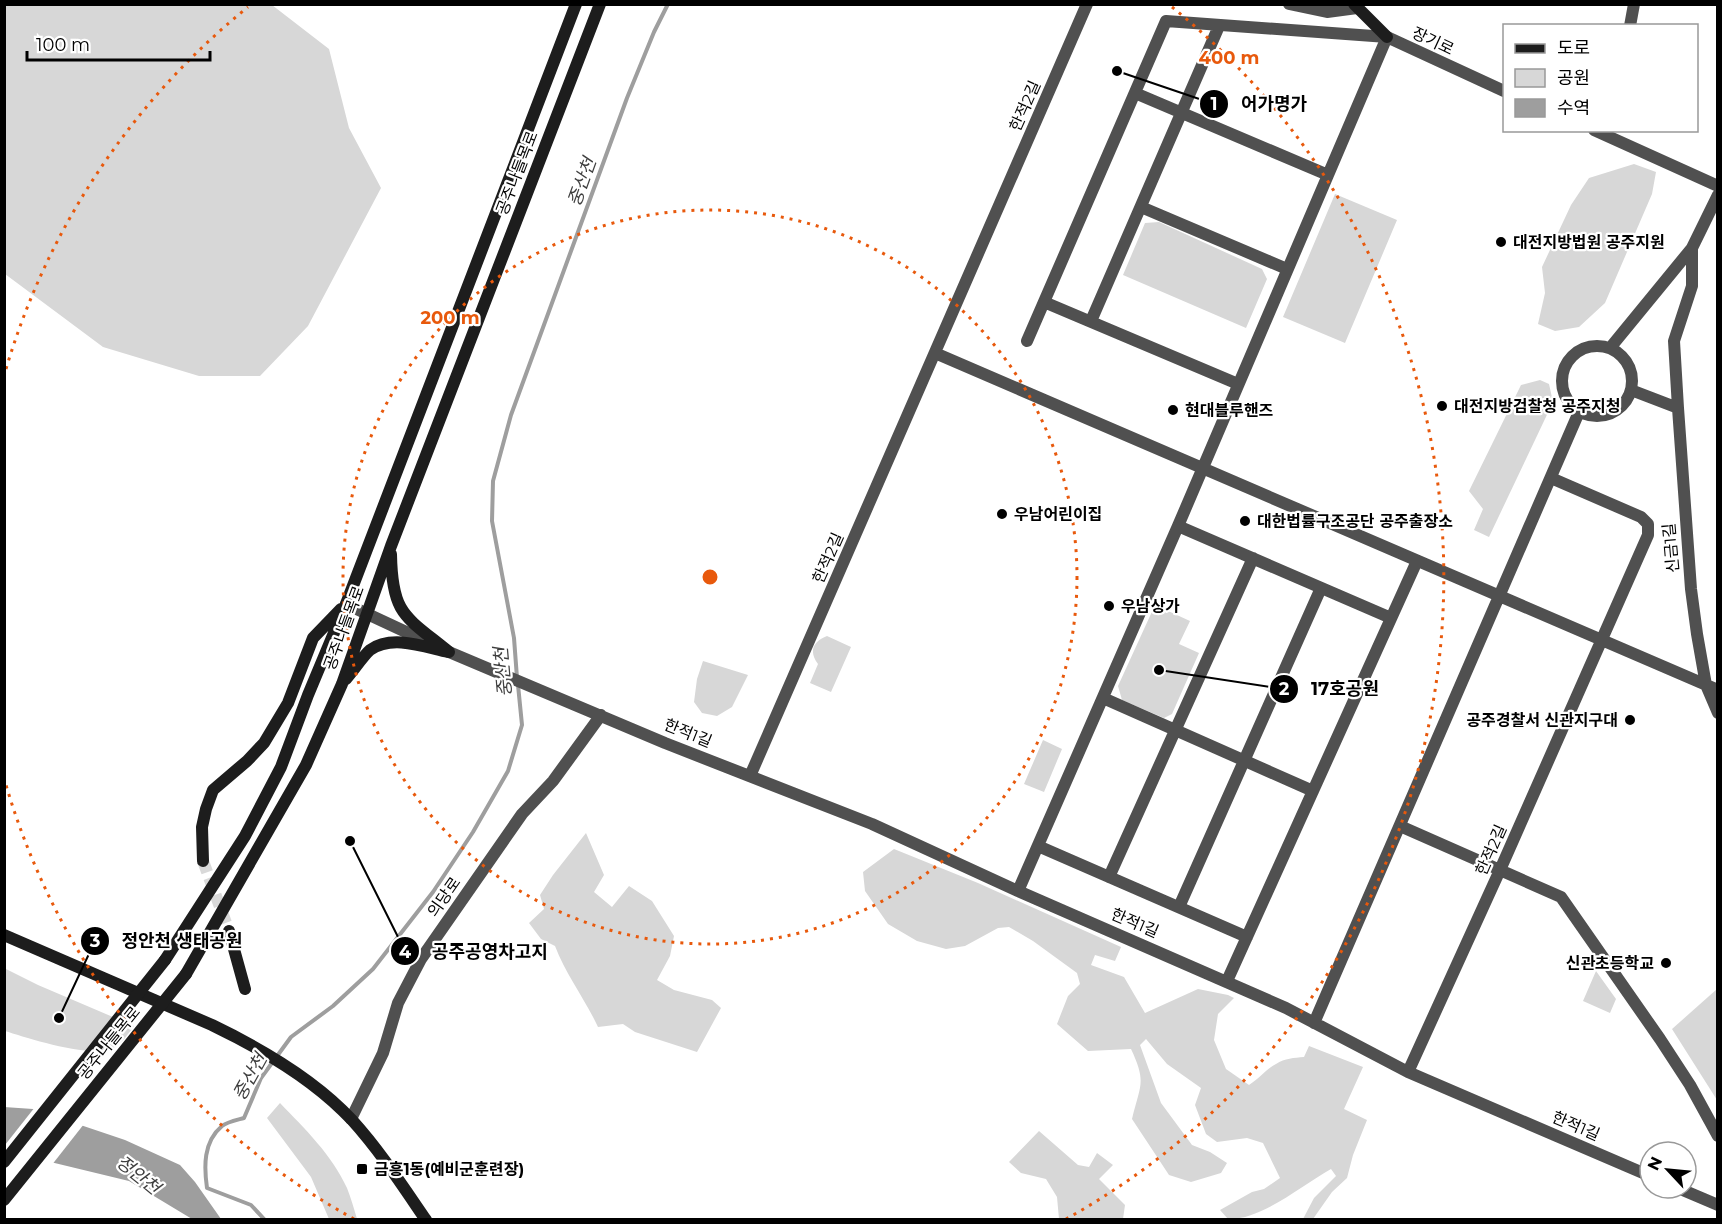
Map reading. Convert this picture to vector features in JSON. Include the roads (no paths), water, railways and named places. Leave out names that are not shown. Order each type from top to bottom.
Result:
[{"type":"main road","name":"공주나들목로","points":[[4,1162],[165,960],[244,836],[281,767],[346,604],[576,4]]},
{"type":"main road","name":"공주나들목로","points":[[4,1200],[186,974],[306,765],[342,684],[391,546],[600,4]]},
{"type":"main road","name":"장기로","points":[[1355,6],[1386,37]]},
{"type":"main road","points":[[391,546],[391,577],[398,605],[407,618],[449,652]]},
{"type":"main road","points":[[202,861],[202,827],[213,790],[264,743],[288,703],[313,638],[346,604]]},
{"type":"main road","points":[[342,684],[369,650],[384,643],[399,642],[449,652]]},
{"type":"main road","points":[[229,931],[245,988]]},
{"type":"main road","points":[[4,935],[238,1038],[291,1069],[351,1119],[379,1152],[426,1220]]},
{"type":"street","name":"한적2길","points":[[750,776],[1087,4]]},
{"type":"street","name":"장기로","points":[[1289,4],[1327,12],[1355,6]]},
{"type":"street","points":[[1630,24],[1634,4]]},
{"type":"street","points":[[1018,891],[1178,526],[1386,37],[1166,21],[1027,341]]},
{"type":"street","points":[[1091,321],[1219,26]]},
{"type":"street","name":"장기로","points":[[1386,37],[1503,91]]},
{"type":"street","points":[[1135,93],[1328,175]]},
{"type":"street","points":[[1598,132],[1718,186]]},
{"type":"street","name":"신금1길","points":[[1718,195],[1692,248],[1692,286],[1674,341],[1691,589],[1718,713]]},
{"type":"street","points":[[1141,207],[1287,269]]},
{"type":"street","points":[[1610,348],[1692,248]]},
{"type":"street","points":[[1044,302],[1238,384]]},
{"type":"street","points":[[1589,346],[1610,348],[1628,363],[1632,374],[1631,390],[1622,406],[1613,413],[1590,416],[1571,406],[1562,387],[1562,376],[1571,357],[1589,346]]},
{"type":"street","points":[[935,353],[1712,688]]},
{"type":"street","points":[[1631,390],[1678,408]]},
{"type":"street","points":[[1314,1023],[1579,412]]},
{"type":"street","name":"한적2길","points":[[1408,1072],[1648,535],[1648,524],[1641,517],[1551,478]]},
{"type":"street","points":[[1178,526],[1391,618]]},
{"type":"street","points":[[1109,877],[1253,558]]},
{"type":"street","points":[[1227,981],[1417,561]]},
{"type":"street","points":[[1179,907],[1321,588]]},
{"type":"street","name":"한적1길","points":[[346,604],[449,652],[601,716],[872,824],[1018,891],[1227,981],[1408,1072],[1638,1171]]},
{"type":"street","points":[[1103,698],[1313,791]]},
{"type":"street","name":"의당로","points":[[351,1119],[383,1053],[398,1003],[421,959],[522,814],[553,781],[601,716]]},
{"type":"street","points":[[1400,826],[1561,897],[1660,1039],[1690,1085],[1718,1136]]},
{"type":"street","points":[[1038,846],[1247,937]]},
{"type":"street","points":[[1698,1196],[1718,1205]]},
{"type":"water","name":"정안천","points":[[4,1107],[33,1109],[125,1140],[180,1165],[221,1219],[192,1219],[129,1181],[5,1151]]},
{"type":"waterway","name":"중산천","points":[[517,678],[514,638],[492,521],[493,481],[511,415],[627,98],[668,4]]},
{"type":"waterway","name":"중산천","points":[[265,1220],[251,1205],[207,1188],[205,1163],[211,1139],[224,1125],[244,1118],[261,1078],[291,1037],[333,1006],[373,969],[433,892],[473,832],[508,771],[522,725],[518,685]]},
{"type":"tunnel","points":[[203,861],[229,931]]},
{"type":"place","name":"어가명가","points":[[1117,71]]},
{"type":"place","name":"대전지방법원 공주지원","points":[[1501,242]]},
{"type":"place","name":"대전지방검찰청 공주지청","points":[[1442,406]]},
{"type":"place","name":"현대블루핸즈","points":[[1173,410]]},
{"type":"place","name":"우남어린이집","points":[[1002,514]]},
{"type":"place","name":"대한법률구조공단 공주출장소","points":[[1245,521]]},
{"type":"place","name":"우남상가","points":[[1109,606]]},
{"type":"place","name":"17호공원","points":[[1159,670]]},
{"type":"place","name":"공주경찰서 신관지구대","points":[[1630,720]]},
{"type":"place","name":"공주공영차고지","points":[[350,841]]},
{"type":"place","name":"신관초등학교","points":[[1666,963]]},
{"type":"place","name":"정안천 생태공원","points":[[59,1018]]},
{"type":"place","name":"금흥1동(예비군훈련장)","points":[[362,1169]]}]
